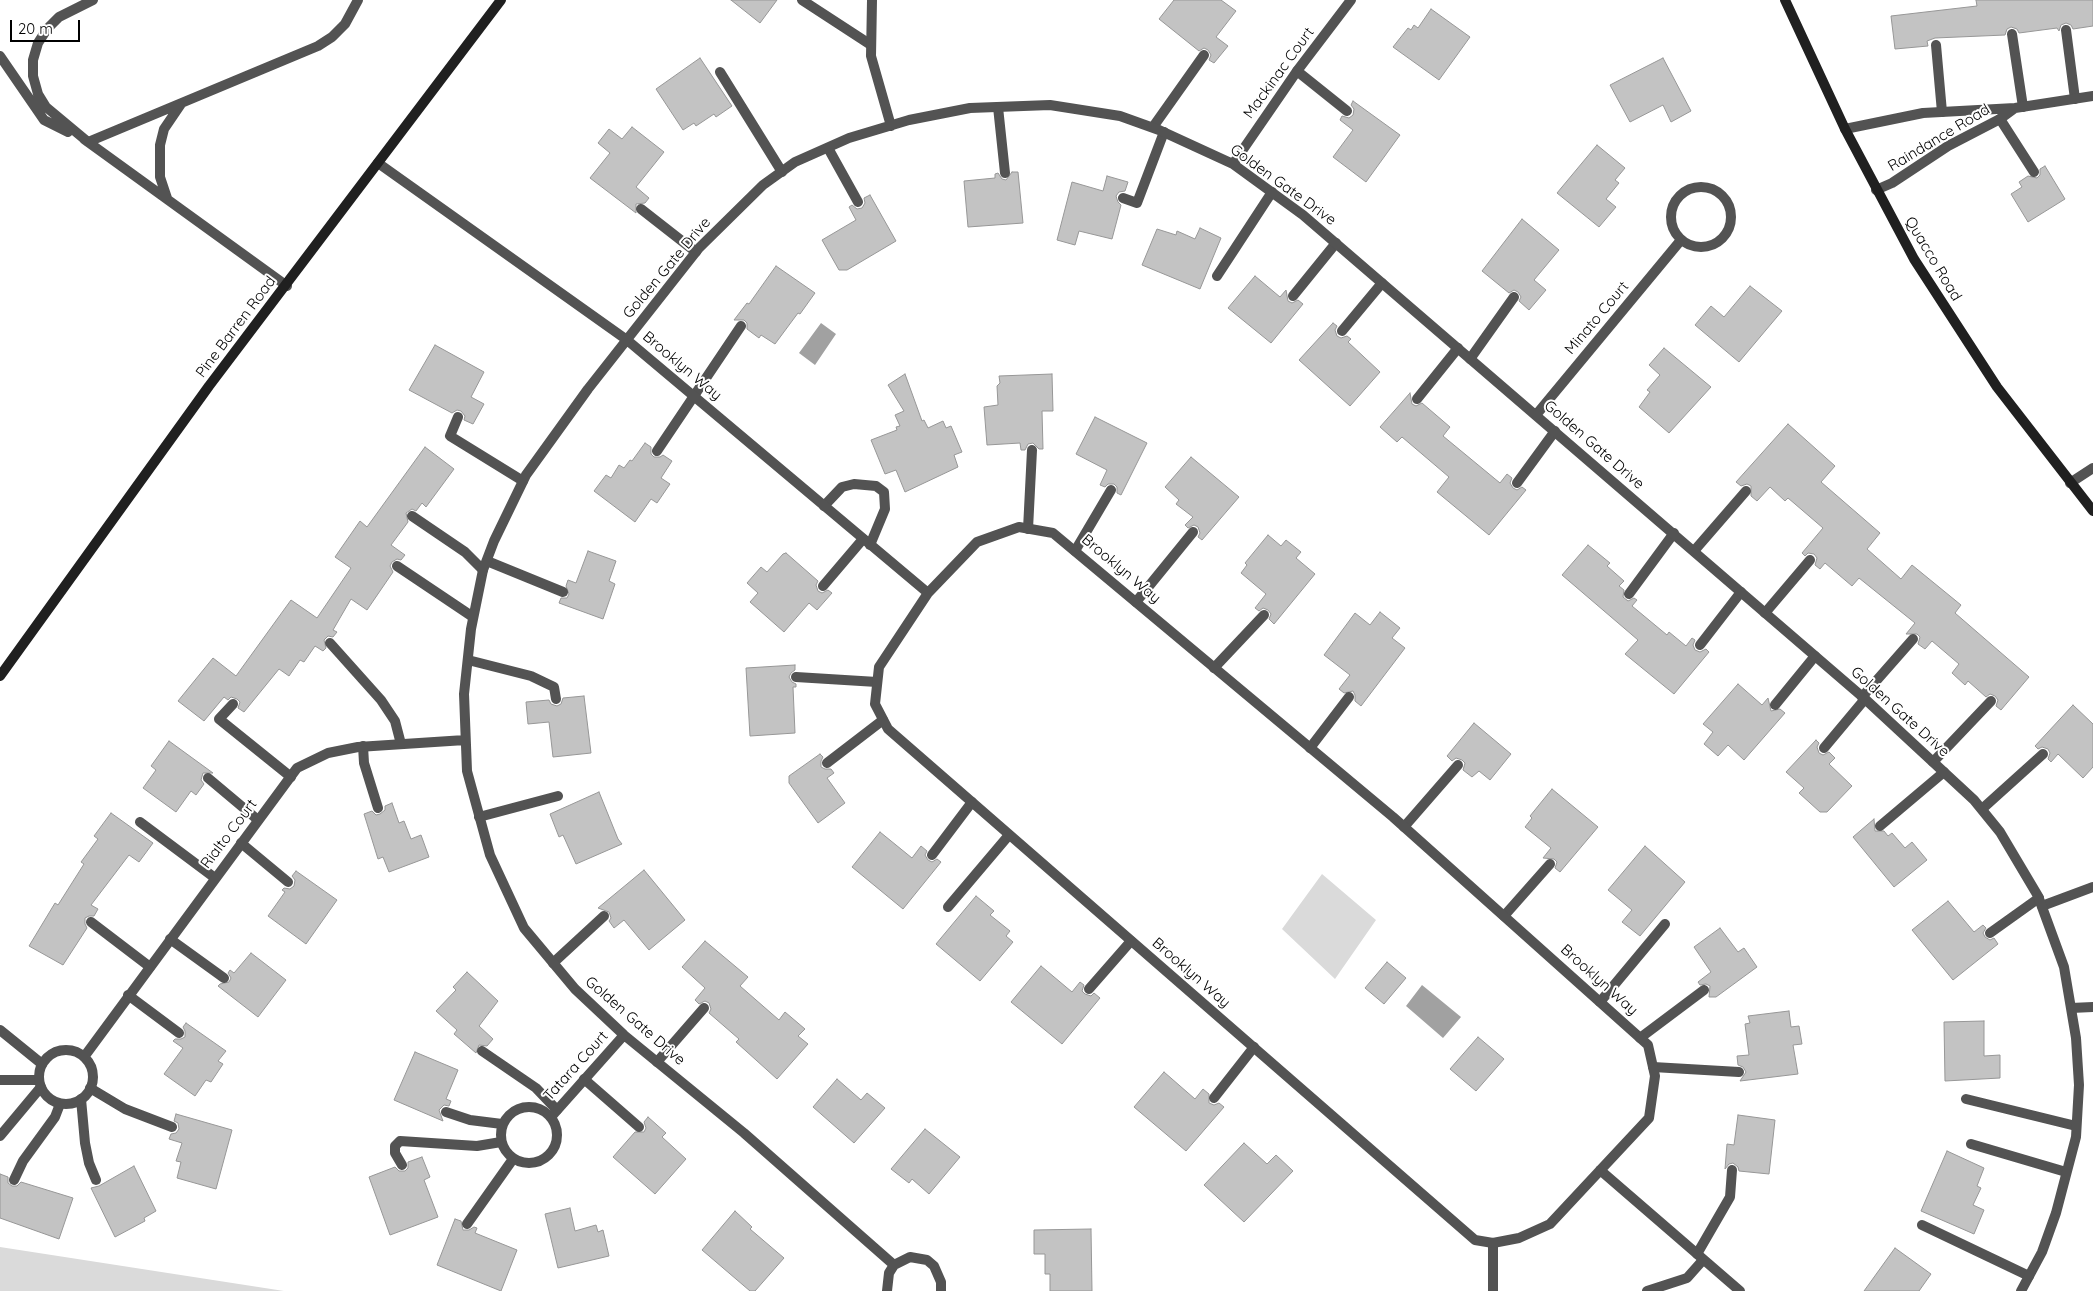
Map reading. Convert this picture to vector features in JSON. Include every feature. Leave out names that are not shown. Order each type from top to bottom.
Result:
[{"type":"main road","name":"Pine Barren Road","points":[[0,676],[209,386],[287,286],[501,0]]},
{"type":"main road","name":"Quacco Road","points":[[1785,0],[1845,130],[1876,190],[1931,287],[1997,387],[2093,511]]},
{"type":"street","points":[[93,0],[73,8],[47,28],[38,43],[33,60],[33,76],[38,94],[46,107],[88,142],[287,286]]},
{"type":"street","points":[[0,56],[44,120],[88,142],[318,46],[332,37],[345,24],[358,0]]},
{"type":"street","points":[[802,0],[871,45]]},
{"type":"street","points":[[872,0],[871,56],[890,126]]},
{"type":"street","name":"Mackinac Court","points":[[1233,164],[1297,72],[1351,0]]},
{"type":"street","points":[[2066,30],[2075,99]]},
{"type":"street","points":[[2012,34],[2019,108]]},
{"type":"street","points":[[1936,45],[1942,112]]},
{"type":"street","points":[[1153,128],[1204,55]]},
{"type":"street","points":[[720,72],[782,172]]},
{"type":"street","points":[[1297,72],[1347,111]]},
{"type":"street","name":"Raindance Road","points":[[1845,130],[1923,113],[2019,108],[2093,96]]},
{"type":"street","points":[[166,198],[158,163],[160,145],[164,129],[182,102]]},
{"type":"street","name":"Golden Gate Drive","points":[[894,1265],[744,1133],[624,1035],[575,989],[524,928],[490,855],[467,771],[464,694],[473,616],[485,565],[494,541],[523,481],[588,389],[696,252],[763,184],[795,162],[849,138],[890,126],[970,108],[1050,105],[1120,116],[1164,132],[1233,164],[1304,215],[1864,698],[1982,810],[2000,832],[2041,902],[2064,967],[2076,1038],[2078,1075],[2076,1137],[2053,1221],[2042,1252],[2021,1291]]},
{"type":"street","points":[[998,107],[1005,173]]},
{"type":"street","name":"Raindance Road","points":[[1876,190],[1892,183],[1948,146],[2019,108]]},
{"type":"street","points":[[2000,119],[2034,172]]},
{"type":"street","points":[[1123,198],[1137,203],[1164,132]]},
{"type":"street","points":[[828,148],[858,202]]},
{"type":"street","name":"Brooklyn Way","points":[[378,163],[627,340],[928,594]]},
{"type":"street","points":[[1698,187],[1717,192],[1724,199],[1731,217],[1725,235],[1718,242],[1699,247],[1681,240],[1675,232],[1672,213],[1681,195],[1698,187]]},
{"type":"street","points":[[1216,276],[1272,192]]},
{"type":"street","points":[[641,208],[696,252]]},
{"type":"street","name":"Minato Court","points":[[1536,415],[1681,240]]},
{"type":"street","points":[[1293,296],[1336,243]]},
{"type":"street","points":[[1342,331],[1382,283]]},
{"type":"street","points":[[1470,359],[1514,297]]},
{"type":"street","points":[[658,451],[741,326]]},
{"type":"street","points":[[1417,399],[1458,348]]},
{"type":"street","points":[[458,417],[450,436],[523,481]]},
{"type":"street","points":[[1517,482],[1555,431]]},
{"type":"street","points":[[1028,529],[1032,450]]},
{"type":"street","points":[[2070,483],[2093,468]]},
{"type":"street","points":[[823,586],[867,542],[885,509],[884,492],[876,486],[854,484],[842,487],[824,506]]},
{"type":"street","points":[[1075,551],[1111,490]]},
{"type":"street","points":[[1694,551],[1746,491]]},
{"type":"street","points":[[412,516],[485,565],[564,592]]},
{"type":"street","name":"Brooklyn Way","points":[[1019,527],[1028,529],[1054,533],[1404,827],[1648,1045],[1655,1076],[1649,1118],[1550,1224],[1519,1238],[1494,1243],[1475,1240],[888,729],[875,704],[879,667],[928,594],[977,542],[1019,527]]},
{"type":"street","points":[[1136,602],[1193,532]]},
{"type":"street","points":[[1629,594],[1674,533]]},
{"type":"street","points":[[1765,613],[1810,560]]},
{"type":"street","points":[[397,566],[473,616]]},
{"type":"street","points":[[1700,645],[1742,592]]},
{"type":"street","points":[[1214,668],[1264,615]]},
{"type":"street","points":[[1824,748],[1913,639]]},
{"type":"street","points":[[330,643],[381,700],[395,721],[401,744]]},
{"type":"street","points":[[1775,705],[1815,656]]},
{"type":"street","points":[[468,660],[531,676],[554,687],[556,699]]},
{"type":"street","points":[[796,677],[877,682]]},
{"type":"street","points":[[1310,748],[1349,697]]},
{"type":"street","points":[[1933,762],[1990,701]]},
{"type":"street","points":[[233,704],[219,719],[290,777]]},
{"type":"street","points":[[827,763],[883,720]]},
{"type":"street","name":"Rialto Court","points":[[84,1057],[297,768],[328,753],[363,746],[466,740]]},
{"type":"street","points":[[363,746],[364,763],[378,808]]},
{"type":"street","points":[[1982,810],[2043,754]]},
{"type":"street","points":[[1404,827],[1458,765]]},
{"type":"street","points":[[1880,826],[1944,772]]},
{"type":"street","points":[[208,778],[258,820]]},
{"type":"street","points":[[479,817],[558,796]]},
{"type":"street","points":[[932,855],[972,802]]},
{"type":"street","points":[[140,822],[215,878]]},
{"type":"street","points":[[948,907],[1009,835]]},
{"type":"street","points":[[240,843],[288,882]]},
{"type":"street","points":[[1504,916],[1550,864]]},
{"type":"street","points":[[1990,933],[2041,902],[2093,887]]},
{"type":"street","points":[[553,963],[604,916]]},
{"type":"street","points":[[91,922],[150,967]]},
{"type":"street","points":[[1600,1002],[1665,924]]},
{"type":"street","points":[[170,939],[224,978]]},
{"type":"street","points":[[1089,989],[1131,941]]},
{"type":"street","points":[[1640,1038],[1704,990]]},
{"type":"street","points":[[128,995],[179,1033]]},
{"type":"street","points":[[2071,1008],[2093,1006]]},
{"type":"street","points":[[657,1062],[704,1008]]},
{"type":"street","points":[[0,1030],[42,1064]]},
{"type":"street","name":"Tatara Court","points":[[554,1113],[624,1035]]},
{"type":"street","points":[[1214,1098],[1254,1047]]},
{"type":"street","points":[[0,1136],[40,1084],[42,1064],[51,1054],[68,1050],[84,1057],[92,1073],[90,1088],[75,1103],[60,1104],[49,1099],[40,1084]]},
{"type":"street","points":[[482,1051],[536,1088],[554,1113],[557,1134],[551,1152],[536,1163],[526,1164],[513,1159],[503,1149],[501,1142],[502,1124],[509,1114],[526,1107],[554,1113]]},
{"type":"street","points":[[1653,1067],[1739,1072]]},
{"type":"street","points":[[584,1079],[639,1127]]},
{"type":"street","points":[[0,1080],[40,1084]]},
{"type":"street","points":[[90,1088],[125,1108],[172,1128]]},
{"type":"street","points":[[81,1099],[85,1143],[89,1163],[96,1180]]},
{"type":"street","points":[[1966,1099],[2076,1126]]},
{"type":"street","points":[[14,1180],[23,1161],[55,1117],[60,1104]]},
{"type":"street","points":[[446,1112],[470,1120],[502,1124]]},
{"type":"street","points":[[402,1165],[395,1153],[395,1146],[400,1141],[478,1146],[501,1142]]},
{"type":"street","points":[[1971,1144],[2066,1172]]},
{"type":"street","points":[[467,1224],[513,1159]]},
{"type":"street","points":[[1600,1170],[1740,1291]]},
{"type":"street","points":[[1647,1291],[1687,1278],[1700,1257],[1730,1197],[1732,1170]]},
{"type":"street","points":[[1922,1225],[2029,1276]]},
{"type":"street","points":[[1493,1291],[1494,1243]]},
{"type":"street","points":[[887,1291],[888,1273],[894,1265],[910,1257],[927,1260],[939,1273],[941,1291]]},
{"type":"shaded area","points":[[821,323],[836,334],[815,365],[799,353]]},
{"type":"shaded area","points":[[1322,874],[1376,920],[1335,979],[1282,929]]},
{"type":"shaded area","points":[[1422,985],[1461,1017],[1443,1038],[1406,1006]]},
{"type":"shaded area","points":[[0,1247],[284,1291],[0,1291]]},
{"type":"building","points":[[731,0],[777,0],[760,23]]},
{"type":"building","points":[[1174,0],[1221,0],[1236,11],[1216,37],[1228,46],[1214,63],[1209,60],[1211,55],[1208,50],[1204,48],[1199,51],[1159,19]]},
{"type":"building","points":[[1976,0],[2093,0],[2093,26],[2073,29],[2071,25],[2066,23],[2061,25],[2059,31],[2057,28],[2019,33],[2017,29],[2011,27],[2007,29],[2005,35],[1935,38],[1927,41],[1928,46],[1895,49],[1891,16],[1977,6]]},
{"type":"building","points":[[1431,9],[1470,37],[1439,80],[1393,47],[1408,28],[1411,30],[1414,25],[1418,28]]},
{"type":"building","points":[[700,58],[732,106],[716,117],[714,114],[696,126],[694,123],[683,130],[656,89]]},
{"type":"building","points":[[1663,58],[1691,111],[1671,122],[1663,105],[1630,122],[1610,85]]},
{"type":"building","points":[[1353,101],[1400,135],[1366,182],[1333,157],[1353,130],[1340,120],[1342,116],[1349,118],[1353,115],[1354,109],[1351,105]]},
{"type":"building","points":[[632,127],[664,152],[636,187],[649,198],[645,203],[636,204],[636,213],[590,178],[610,153],[598,143],[609,129],[622,139]]},
{"type":"building","points":[[1597,145],[1625,168],[1615,180],[1619,183],[1606,199],[1616,207],[1599,227],[1557,193]]},
{"type":"building","points":[[2045,166],[2065,199],[2028,222],[2011,194],[2022,187],[2019,182],[2028,176],[2037,178],[2040,175],[2040,169]]},
{"type":"building","points":[[1012,172],[1018,172],[1023,223],[968,227],[964,181],[995,178],[995,174],[998,173],[1002,179],[1006,180]]},
{"type":"building","points":[[1107,176],[1128,182],[1125,191],[1119,192],[1116,196],[1121,205],[1112,239],[1079,231],[1075,245],[1057,240],[1072,182],[1103,191]]},
{"type":"building","points":[[870,195],[896,241],[847,270],[839,270],[822,240],[856,220],[849,207],[852,205],[857,209],[862,208],[865,203],[864,198]]},
{"type":"building","points":[[1522,219],[1559,250],[1534,280],[1546,290],[1529,310],[1519,301],[1521,297],[1518,292],[1514,290],[1509,293],[1482,271]]},
{"type":"building","points":[[1200,228],[1221,238],[1200,289],[1142,265],[1157,229],[1176,235],[1177,231],[1195,239]]},
{"type":"building","points":[[776,266],[815,293],[775,344],[761,335],[759,338],[747,329],[747,323],[744,320],[734,320],[747,303],[749,304]]},
{"type":"building","points":[[1255,276],[1280,297],[1286,290],[1288,301],[1292,303],[1298,300],[1303,304],[1271,343],[1228,308]]},
{"type":"building","points":[[1750,286],[1782,311],[1739,362],[1695,325],[1711,306],[1724,317]]},
{"type":"building","points":[[1333,323],[1337,326],[1335,330],[1337,336],[1341,338],[1347,336],[1351,339],[1348,342],[1380,372],[1350,406],[1299,360]]},
{"type":"building","points":[[435,345],[484,372],[471,397],[484,404],[473,424],[464,420],[465,416],[461,411],[457,410],[452,413],[409,390]]},
{"type":"building","points":[[1664,348],[1711,387],[1669,433],[1639,407],[1650,392],[1647,390],[1660,375],[1649,365]]},
{"type":"building","points":[[905,374],[922,421],[924,420],[928,428],[943,421],[946,428],[951,426],[962,452],[954,455],[958,467],[905,492],[896,470],[885,474],[871,440],[897,430],[896,427],[900,426],[895,415],[904,411],[888,385]]},
{"type":"building","points":[[1052,374],[1053,411],[1042,411],[1043,449],[1039,449],[1033,443],[1028,444],[1025,450],[1021,450],[1020,443],[987,445],[984,407],[998,405],[997,386],[1000,383],[999,376]]},
{"type":"building","points":[[1410,393],[1412,404],[1416,406],[1422,403],[1450,427],[1443,436],[1500,483],[1507,474],[1512,478],[1510,483],[1513,488],[1517,490],[1522,487],[1526,490],[1489,535],[1437,492],[1449,477],[1402,437],[1397,442],[1380,427]]},
{"type":"building","points":[[1095,417],[1147,443],[1121,495],[1117,493],[1117,487],[1114,484],[1108,484],[1105,487],[1100,485],[1107,470],[1076,454]]},
{"type":"building","points":[[1788,424],[1835,466],[1821,482],[1880,533],[1867,549],[1901,579],[1912,565],[1961,605],[1955,613],[2029,677],[2001,710],[1996,706],[1998,700],[1995,696],[1990,694],[1986,697],[1968,681],[1965,685],[1952,673],[1959,664],[1932,641],[1925,649],[1918,644],[1920,637],[1917,634],[1906,634],[1915,623],[1859,578],[1852,586],[1825,563],[1820,569],[1815,565],[1817,558],[1814,554],[1808,553],[1805,556],[1802,553],[1823,528],[1788,498],[1785,501],[1770,487],[1757,501],[1751,496],[1751,486],[1747,484],[1741,486],[1736,482]]},
{"type":"building","points":[[645,443],[651,447],[651,454],[654,457],[663,455],[672,461],[661,478],[670,484],[657,503],[651,499],[635,522],[594,491],[606,475],[611,478],[619,465],[624,468],[630,460],[632,461]]},
{"type":"building","points":[[425,447],[454,469],[426,507],[422,503],[416,511],[412,509],[406,513],[408,522],[391,545],[405,555],[401,560],[397,559],[392,562],[390,566],[393,572],[367,610],[351,599],[333,630],[337,632],[333,637],[328,636],[324,640],[326,648],[323,651],[315,646],[304,662],[300,660],[289,676],[279,669],[244,712],[238,708],[240,702],[237,699],[231,697],[228,700],[224,697],[204,721],[178,701],[213,658],[236,676],[291,600],[317,618],[351,568],[335,557],[360,521],[367,527]]},
{"type":"building","points":[[1191,457],[1239,497],[1202,540],[1198,537],[1200,533],[1198,527],[1194,525],[1188,528],[1185,525],[1193,517],[1176,504],[1179,500],[1165,487]]},
{"type":"building","points":[[1268,535],[1281,546],[1286,540],[1301,552],[1296,558],[1315,574],[1274,624],[1269,619],[1271,614],[1268,610],[1263,608],[1259,611],[1255,608],[1266,594],[1241,573],[1247,565],[1245,563]]},
{"type":"building","points":[[1588,545],[1610,563],[1607,566],[1624,581],[1619,586],[1624,590],[1623,597],[1628,601],[1634,598],[1637,600],[1632,606],[1667,635],[1669,632],[1686,646],[1692,638],[1695,640],[1693,645],[1695,650],[1700,652],[1706,649],[1709,652],[1674,694],[1625,654],[1638,640],[1562,575]]},
{"type":"building","points":[[588,551],[616,561],[609,581],[615,584],[603,619],[559,603],[561,598],[567,598],[569,594],[566,586],[568,580],[576,583]]},
{"type":"building","points":[[786,553],[818,581],[816,585],[818,591],[822,593],[828,590],[832,593],[817,610],[809,603],[784,632],[750,602],[758,593],[747,583],[761,567],[767,572]]},
{"type":"building","points":[[1380,612],[1400,628],[1392,638],[1405,648],[1361,706],[1355,701],[1353,691],[1344,693],[1339,689],[1350,675],[1324,655],[1355,613],[1370,625]]},
{"type":"building","points":[[795,665],[795,670],[789,677],[796,684],[796,687],[793,687],[795,733],[750,736],[746,668]]},
{"type":"building","points":[[1738,684],[1762,705],[1768,698],[1771,711],[1780,709],[1785,713],[1744,760],[1728,745],[1718,756],[1704,744],[1713,732],[1703,724]]},
{"type":"building","points":[[584,696],[591,753],[553,757],[549,722],[528,724],[526,702],[549,700],[551,704],[557,706],[561,704],[563,698]]},
{"type":"building","points":[[2073,705],[2093,724],[2093,767],[2083,778],[2058,754],[2051,762],[2048,759],[2050,753],[2048,749],[2042,747],[2038,749],[2035,746]]},
{"type":"building","points":[[1474,723],[1511,754],[1490,780],[1479,771],[1472,777],[1463,770],[1465,763],[1462,760],[1456,758],[1452,761],[1447,756]]},
{"type":"building","points":[[1816,740],[1819,743],[1817,747],[1819,753],[1823,755],[1829,752],[1835,758],[1829,764],[1852,786],[1827,812],[1820,812],[1799,793],[1804,788],[1786,772]]},
{"type":"building","points":[[169,741],[213,773],[203,773],[201,780],[204,784],[196,795],[191,791],[176,812],[143,788],[156,770],[151,766]]},
{"type":"building","points":[[820,754],[823,757],[821,767],[831,769],[834,773],[827,778],[845,803],[818,823],[789,783],[789,776]]},
{"type":"building","points":[[1552,789],[1598,827],[1560,872],[1555,868],[1557,862],[1554,859],[1543,858],[1551,848],[1525,827],[1532,818],[1530,816]]},
{"type":"building","points":[[599,792],[618,839],[622,844],[576,864],[563,835],[559,837],[550,814]]},
{"type":"building","points":[[392,803],[399,823],[404,821],[411,839],[421,835],[429,857],[389,872],[383,857],[378,859],[364,814],[372,811],[376,815],[380,814],[385,810],[385,806]]},
{"type":"building","points":[[111,813],[153,843],[139,862],[129,855],[91,905],[98,909],[94,916],[85,918],[87,928],[63,965],[29,946],[55,903],[58,905],[84,864],[81,862],[98,839],[94,836]]},
{"type":"building","points":[[1874,819],[1875,831],[1884,831],[1888,836],[1892,833],[1905,848],[1912,842],[1927,860],[1894,887],[1853,837]]},
{"type":"building","points":[[880,832],[912,858],[921,846],[927,851],[925,855],[928,860],[932,862],[937,859],[941,862],[903,909],[852,867]]},
{"type":"building","points":[[1645,846],[1685,882],[1640,936],[1622,922],[1632,910],[1608,890]]},
{"type":"building","points":[[644,870],[685,920],[649,950],[624,920],[614,928],[609,921],[611,918],[609,912],[598,908]]},
{"type":"building","points":[[296,871],[337,900],[306,944],[268,916],[285,892],[282,890],[284,888],[290,889],[294,886],[295,880],[292,876]]},
{"type":"building","points":[[976,896],[994,911],[990,915],[1010,931],[1006,936],[1013,942],[980,981],[936,944]]},
{"type":"building","points":[[1948,901],[1974,932],[1983,925],[1986,928],[1983,933],[1985,937],[1990,940],[1994,938],[1998,944],[1953,980],[1912,930]]},
{"type":"building","points":[[1720,928],[1738,952],[1744,948],[1757,967],[1716,997],[1709,997],[1710,986],[1706,984],[1700,985],[1698,982],[1711,972],[1694,947]]},
{"type":"building","points":[[705,941],[748,977],[740,986],[779,1020],[785,1012],[805,1029],[798,1036],[808,1044],[777,1079],[736,1042],[739,1039],[709,1013],[711,1009],[709,1003],[705,1001],[699,1004],[695,1000],[705,988],[682,967]]},
{"type":"building","points":[[251,953],[286,980],[258,1017],[218,986],[229,982],[231,978],[228,973],[230,970],[234,973]]},
{"type":"building","points":[[1387,962],[1406,978],[1384,1004],[1365,988]]},
{"type":"building","points":[[1041,966],[1072,992],[1080,982],[1084,985],[1082,991],[1085,994],[1091,996],[1094,993],[1100,998],[1062,1044],[1011,1002]]},
{"type":"building","points":[[467,972],[498,1001],[479,1026],[493,1039],[487,1046],[479,1045],[476,1053],[454,1034],[457,1030],[436,1011],[456,990],[453,987]]},
{"type":"building","points":[[1789,1011],[1791,1027],[1799,1026],[1802,1044],[1793,1045],[1798,1074],[1740,1081],[1746,1072],[1743,1067],[1738,1065],[1737,1056],[1749,1055],[1745,1024],[1750,1023],[1748,1016]]},
{"type":"building","points":[[1984,1021],[1984,1056],[2000,1055],[2000,1078],[1945,1081],[1944,1022]]},
{"type":"building","points":[[186,1023],[226,1051],[218,1061],[223,1064],[211,1082],[206,1080],[195,1096],[164,1074],[183,1048],[173,1041],[185,1037],[183,1027]]},
{"type":"building","points":[[1478,1037],[1504,1059],[1476,1091],[1450,1069]]},
{"type":"building","points":[[415,1052],[458,1070],[446,1099],[451,1101],[449,1106],[444,1105],[439,1110],[443,1121],[394,1100]]},
{"type":"building","points":[[1164,1072],[1195,1099],[1203,1089],[1209,1094],[1209,1103],[1214,1105],[1219,1103],[1224,1107],[1186,1151],[1134,1107]]},
{"type":"building","points":[[837,1079],[861,1100],[867,1093],[885,1108],[854,1143],[813,1107]]},
{"type":"building","points":[[176,1114],[232,1130],[216,1189],[177,1178],[181,1162],[176,1161],[182,1143],[169,1139],[171,1134],[176,1133],[179,1129],[178,1123],[174,1121]]},
{"type":"building","points":[[1738,1115],[1775,1120],[1769,1174],[1739,1171],[1738,1167],[1733,1163],[1729,1164],[1725,1169],[1727,1144],[1734,1145]]},
{"type":"building","points":[[648,1117],[666,1133],[662,1137],[686,1159],[655,1194],[613,1157],[635,1132],[644,1132],[646,1128],[644,1122]]},
{"type":"building","points":[[925,1129],[960,1157],[929,1194],[912,1179],[909,1183],[891,1169]]},
{"type":"building","points":[[1244,1143],[1267,1164],[1276,1155],[1293,1171],[1244,1222],[1204,1185]]},
{"type":"building","points":[[1947,1151],[1984,1168],[1977,1186],[1981,1188],[1973,1205],[1984,1210],[1974,1234],[1921,1211]]},
{"type":"building","points":[[422,1157],[430,1177],[424,1180],[438,1217],[390,1235],[369,1177],[395,1167],[399,1171],[405,1171],[408,1168],[408,1162]]},
{"type":"building","points":[[134,1166],[156,1211],[144,1218],[145,1221],[115,1237],[91,1188],[99,1186]]},
{"type":"building","points":[[0,1174],[8,1177],[8,1183],[12,1186],[17,1186],[21,1182],[73,1198],[59,1239],[0,1218]]},
{"type":"building","points":[[570,1208],[575,1231],[596,1225],[598,1232],[603,1230],[609,1256],[558,1268],[545,1214]]},
{"type":"building","points":[[735,1211],[752,1227],[750,1229],[784,1258],[755,1291],[750,1291],[702,1250]]},
{"type":"building","points":[[455,1219],[461,1221],[463,1230],[477,1228],[475,1233],[517,1250],[501,1291],[437,1265]]},
{"type":"building","points":[[1091,1229],[1092,1291],[1050,1291],[1050,1274],[1045,1274],[1045,1254],[1034,1254],[1034,1230]]},
{"type":"building","points":[[1895,1248],[1931,1274],[1919,1291],[1864,1291]]}]
